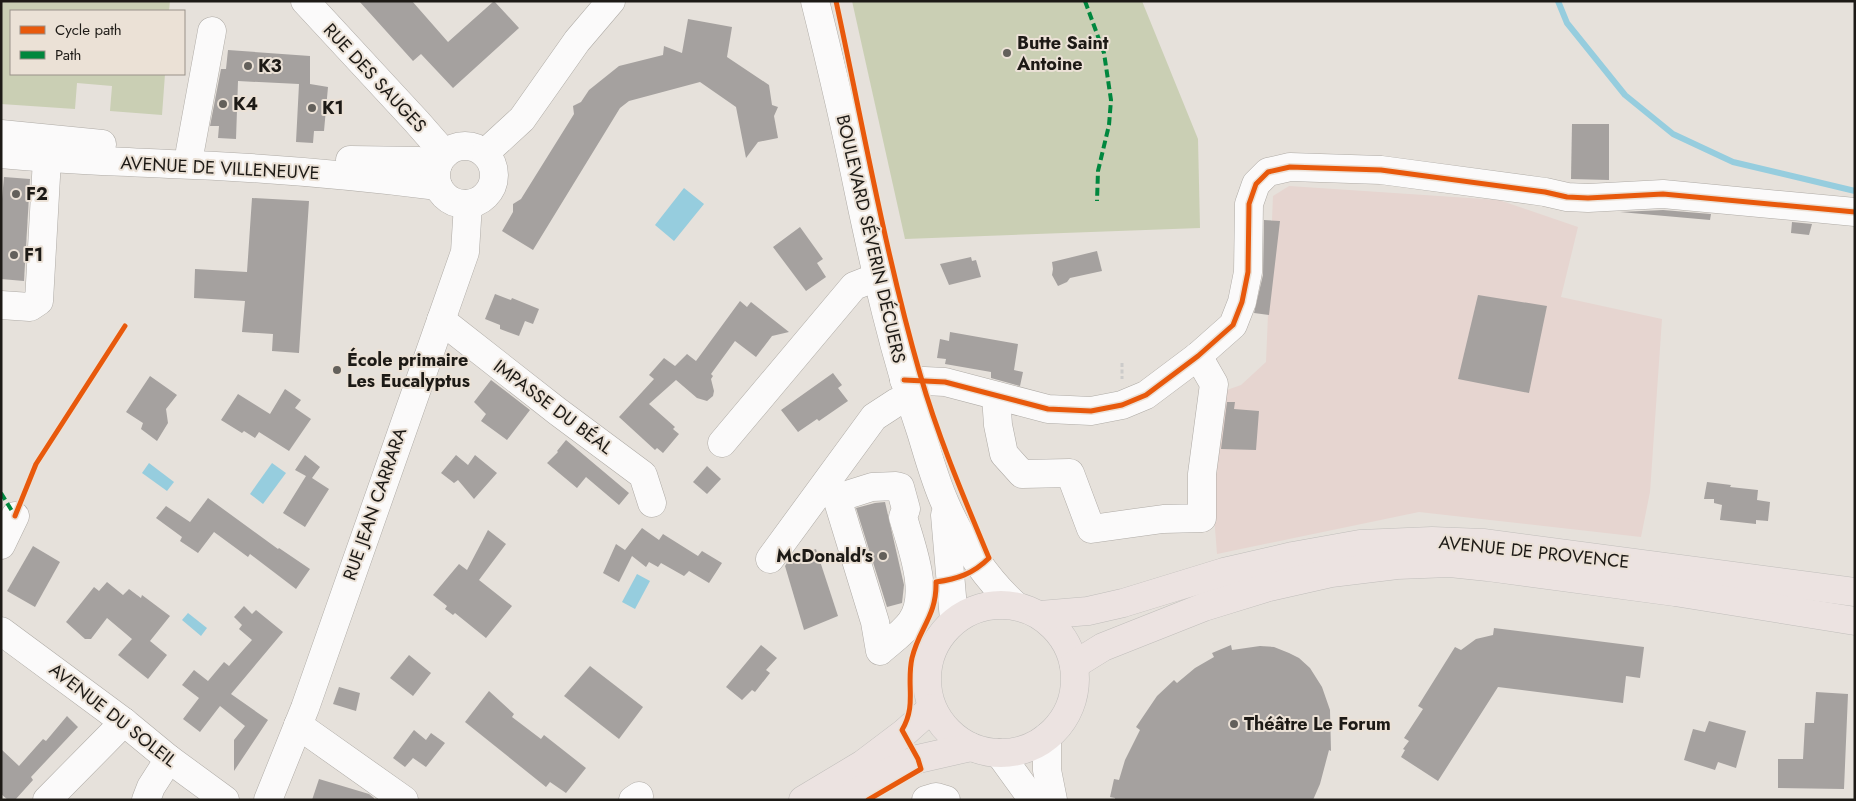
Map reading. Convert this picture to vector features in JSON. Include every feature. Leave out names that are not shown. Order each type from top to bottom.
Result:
[{"type":"main road","name":"AVENUE DE PROVENCE","points":[[1040,615],[1088,611],[1123,603],[1224,572],[1293,556],[1360,544],[1432,541],[1483,542],[1855,592]]},
{"type":"main road","name":"AVENUE DE PROVENCE","points":[[1074,665],[1103,647],[1204,607],[1269,587],[1331,574],[1397,565],[1450,563],[1488,567],[1675,592],[1855,621]]},
{"type":"main road","points":[[994,604],[1015,605],[1040,615],[1056,628],[1068,645],[1074,665],[1076,681],[1068,712],[1059,726],[1047,737],[1032,746],[1016,752],[985,752],[971,747],[948,731],[932,708],[927,689],[926,670],[931,651],[940,634],[954,620],[972,610],[994,604]]},
{"type":"main road","points":[[803,800],[864,764],[932,708]]},
{"type":"main road","points":[[844,800],[887,773],[918,759],[971,747]]},
{"type":"street","name":"RUE DES SAUGES","points":[[305,1],[417,122],[440,168]]},
{"type":"street","points":[[485,154],[522,119],[577,41],[611,1]]},
{"type":"street","name":"BOULEVARD SÉVERIN DÉCUERS","points":[[815,1],[836,84],[877,277],[907,390],[944,503],[980,568],[1000,592],[1015,605]]},
{"type":"street","points":[[190,151],[212,31]]},
{"type":"street","points":[[395,161],[417,122]]},
{"type":"street","name":"AVENUE DE VILLENEUVE","points":[[1,134],[190,151],[332,160],[419,161],[440,168]]},
{"type":"street","points":[[466,146],[476,148],[485,154],[492,162],[495,172],[490,192],[480,200],[468,204],[456,203],[445,197],[440,168],[454,148],[466,146]]},
{"type":"street","name":"AVENUE DE VILLENEUVE","points":[[1,154],[46,159],[170,164],[331,174],[440,168]]},
{"type":"street","points":[[1,305],[30,307],[39,301],[46,159]]},
{"type":"street","points":[[770,559],[874,417],[897,402],[907,390],[946,382],[1048,409],[1091,411],[1122,405],[1146,395],[1198,356],[1233,325],[1242,302],[1248,272],[1249,204],[1256,184],[1268,172],[1290,167],[1381,170],[1544,192],[1567,197],[1588,198],[1663,194],[1855,212]]},
{"type":"street","name":"RUE JEAN CARRARA","points":[[268,800],[298,725],[465,252],[468,204]]},
{"type":"street","points":[[722,443],[854,286],[877,277]]},
{"type":"street","name":"IMPASSE DU BÉAL","points":[[441,320],[643,475],[652,503]]},
{"type":"street","points":[[996,396],[998,424],[1004,454],[1022,474],[1070,473],[1092,529],[1163,519],[1202,518],[1202,474],[1214,384],[1198,356]]},
{"type":"street","points":[[872,487],[900,487],[906,509],[903,517],[920,585],[920,600],[912,622],[880,651],[875,622],[837,498],[872,487]]},
{"type":"street","name":"BOULEVARD SÉVERIN DÉCUERS","points":[[944,503],[954,620]]},
{"type":"street","points":[[1,545],[15,516]]},
{"type":"street","name":"AVENUE DU SOLEIL","points":[[1,630],[225,800]]},
{"type":"street","points":[[47,800],[124,722]]},
{"type":"street","points":[[298,725],[404,800]]},
{"type":"street","points":[[1047,737],[1047,770],[1053,800]]},
{"type":"street","points":[[999,753],[1033,800]]},
{"type":"street","points":[[146,800],[151,787],[170,760]]},
{"type":"street","points":[[926,800],[936,797],[946,800]]},
{"type":"shaded area","points":[[1289,186],[1499,200],[1578,227],[1561,297],[1662,319],[1650,492],[1641,537],[1419,512],[1217,554],[1210,464],[1224,391],[1241,385],[1266,362],[1273,196]]},
{"type":"green space","points":[[1,1],[170,1],[169,10],[10,10],[10,75],[165,75],[162,115],[110,111],[112,86],[77,83],[75,109],[1,104]]},
{"type":"green space","points":[[852,1],[1142,1],[1198,139],[1200,228],[905,239]]},
{"type":"water","points":[[684,188],[704,204],[674,241],[655,225]]},
{"type":"water","points":[[149,463],[174,482],[167,491],[142,473]]},
{"type":"water","points":[[272,463],[286,473],[263,504],[250,494]]},
{"type":"water","points":[[637,574],[650,581],[635,609],[622,602]]},
{"type":"water","points":[[188,613],[207,628],[201,636],[182,620]]},
{"type":"building","points":[[359,1],[412,1],[448,42],[494,1],[519,28],[453,88],[421,54],[413,61]]},
{"type":"building","points":[[688,19],[732,27],[727,57],[769,85],[772,105],[778,107],[774,116],[778,138],[758,142],[746,158],[736,107],[700,82],[629,101],[620,108],[533,250],[502,231],[513,212],[513,204],[521,199],[574,114],[573,106],[581,102],[589,90],[619,66],[663,55],[664,46],[682,53]]},
{"type":"building","points":[[228,50],[310,56],[310,84],[328,87],[324,131],[314,131],[313,143],[296,142],[299,84],[238,81],[236,139],[218,138],[219,126],[210,126],[221,69],[226,69]]},
{"type":"building","points":[[1572,124],[1609,124],[1609,180],[1571,179]]},
{"type":"building","points":[[4,177],[30,179],[24,281],[1,279],[1,210]]},
{"type":"building","points":[[252,198],[309,201],[299,353],[272,351],[273,334],[242,332],[245,301],[194,298],[195,269],[247,272]]},
{"type":"building","points":[[1663,210],[1711,214],[1710,220],[1620,212]]},
{"type":"building","points":[[1264,220],[1280,221],[1269,315],[1254,313],[1263,275]]},
{"type":"building","points":[[1792,222],[1812,224],[1809,235],[1791,233]]},
{"type":"building","points":[[800,227],[823,259],[817,263],[826,277],[806,291],[773,247]]},
{"type":"building","points":[[1097,251],[1102,271],[1070,278],[1067,282],[1058,286],[1052,275],[1052,262]]},
{"type":"building","points":[[971,257],[972,261],[976,260],[981,277],[949,285],[940,264]]},
{"type":"building","points":[[495,294],[511,300],[512,298],[539,309],[533,324],[525,321],[519,336],[500,329],[500,325],[485,319]]},
{"type":"building","points":[[1478,295],[1547,306],[1529,393],[1458,379]]},
{"type":"building","points":[[740,301],[747,307],[751,302],[789,332],[772,336],[756,357],[735,341],[711,374],[713,376],[711,379],[714,391],[713,396],[707,401],[697,398],[676,380],[649,404],[675,427],[673,429],[679,434],[663,453],[657,448],[655,450],[619,417],[654,379],[649,375],[664,358],[675,366],[687,354],[696,361]]},
{"type":"building","points":[[950,332],[1018,344],[1014,370],[1023,372],[1020,386],[991,378],[991,372],[945,364],[946,359],[937,358],[940,339],[949,341]]},
{"type":"building","points":[[833,373],[842,385],[838,388],[848,401],[819,421],[817,419],[798,432],[781,410]]},
{"type":"building","points":[[150,376],[177,395],[166,409],[168,423],[157,441],[141,429],[143,423],[126,412]]},
{"type":"building","points":[[491,380],[530,410],[507,440],[481,421],[486,414],[474,402]]},
{"type":"building","points":[[285,389],[301,400],[295,408],[311,419],[289,451],[259,432],[255,438],[244,431],[242,433],[221,420],[238,394],[270,414]]},
{"type":"building","points":[[1227,402],[1235,402],[1234,409],[1259,411],[1256,450],[1221,449]]},
{"type":"building","points":[[566,440],[629,493],[619,505],[586,477],[577,488],[547,463]]},
{"type":"building","points":[[305,455],[320,467],[312,478],[329,489],[305,527],[283,513],[306,476],[295,470]]},
{"type":"building","points":[[456,455],[468,465],[475,455],[497,473],[474,499],[458,480],[454,483],[441,473]]},
{"type":"building","points":[[707,466],[721,479],[707,494],[693,482]]},
{"type":"building","points":[[1707,482],[1758,490],[1757,500],[1770,502],[1768,521],[1756,520],[1756,524],[1720,520],[1722,505],[1714,503],[1714,499],[1704,499]]},
{"type":"building","points":[[208,498],[278,549],[310,569],[296,589],[250,554],[248,557],[214,532],[198,553],[180,541],[182,537],[156,518],[166,506],[190,522]]},
{"type":"building","points":[[885,502],[904,585],[902,603],[887,607],[856,508]]},
{"type":"building","points":[[642,528],[659,540],[663,534],[698,556],[702,551],[722,563],[709,583],[689,571],[684,576],[661,563],[658,567],[649,562],[646,567],[632,556],[619,582],[603,573],[616,544],[625,550]]},
{"type":"building","points":[[488,530],[506,544],[479,580],[512,606],[486,638],[455,613],[453,615],[445,609],[447,606],[433,595],[459,564],[467,570]]},
{"type":"building","points":[[33,546],[60,562],[35,607],[7,591]]},
{"type":"building","points":[[816,549],[838,616],[804,630],[785,566],[791,557]]},
{"type":"building","points":[[107,582],[123,595],[129,589],[141,598],[142,595],[170,616],[150,641],[167,655],[148,679],[118,655],[132,639],[107,618],[91,639],[85,639],[66,622],[94,587],[99,591]]},
{"type":"building","points":[[244,606],[252,614],[256,610],[283,632],[231,694],[268,720],[234,771],[234,740],[245,726],[220,706],[200,732],[183,719],[199,698],[182,685],[194,670],[208,681],[224,662],[229,666],[252,640],[239,629],[242,625],[234,617]]},
{"type":"building","points":[[1494,628],[1644,647],[1640,678],[1626,676],[1623,703],[1498,687],[1438,781],[1401,757],[1405,750],[1403,749],[1409,741],[1404,738],[1423,709],[1418,706],[1455,647],[1461,650],[1476,639],[1493,635]]},
{"type":"building","points":[[761,645],[777,658],[766,670],[770,673],[755,692],[752,690],[742,700],[726,687]]},
{"type":"building","name":"Théâtre Le Forum","points":[[1231,645],[1232,650],[1260,646],[1274,647],[1289,653],[1299,658],[1310,668],[1322,687],[1330,710],[1331,751],[1329,750],[1320,784],[1313,800],[1115,800],[1115,798],[1110,797],[1114,779],[1119,780],[1125,760],[1140,730],[1136,727],[1157,696],[1174,680],[1177,683],[1195,668],[1214,657],[1212,653]]},
{"type":"building","points":[[409,655],[431,673],[413,696],[390,678]]},
{"type":"building","points":[[590,666],[643,707],[619,739],[564,696]]},
{"type":"building","points":[[339,687],[360,693],[356,711],[333,704]]},
{"type":"building","points":[[489,691],[514,714],[512,717],[541,739],[544,735],[586,768],[566,793],[550,782],[546,787],[465,722]]},
{"type":"building","points":[[1816,692],[1848,694],[1844,789],[1778,788],[1778,759],[1803,759],[1805,723],[1814,723]]},
{"type":"building","points":[[67,716],[78,727],[31,777],[33,780],[15,800],[8,800],[1,794],[1,749],[19,766],[43,739],[46,741]]},
{"type":"building","points":[[1709,721],[1746,731],[1736,768],[1718,762],[1715,770],[1684,760],[1693,729],[1705,732]]},
{"type":"building","points":[[414,730],[426,740],[431,733],[445,743],[426,767],[413,758],[405,767],[393,758]]},
{"type":"building","points":[[319,779],[369,794],[374,800],[312,800]]},
{"type":"waterway","points":[[1558,1],[1567,23],[1625,95],[1673,134],[1733,162],[1855,191]]},
{"type":"marked path","points":[[1085,1],[1104,53],[1111,100],[1109,125],[1098,171],[1097,201]]},
{"type":"marked path","points":[[1,493],[15,516]]},
{"type":"cycle path","points":[[836,1],[885,235],[907,328],[927,398],[943,444],[989,558],[977,568],[964,575],[936,582],[934,604],[912,658],[909,712],[902,730],[918,759],[921,769],[868,800]]},
{"type":"cycle path","points":[[904,380],[945,382],[1048,409],[1091,411],[1122,405],[1146,395],[1198,356],[1233,325],[1242,302],[1248,272],[1249,204],[1256,184],[1268,172],[1290,167],[1381,170],[1545,192],[1567,197],[1588,198],[1663,194],[1855,212]]},
{"type":"cycle path","points":[[15,516],[36,464],[125,326]]},
{"type":"place","name":"Butte Saint Antoine","points":[[1007,53]]},
{"type":"place","name":"K3","points":[[248,66]]},
{"type":"place","name":"K4","points":[[223,104]]},
{"type":"place","name":"K1","points":[[312,108]]},
{"type":"place","name":"F2","points":[[16,194]]},
{"type":"place","name":"F1","points":[[14,255]]},
{"type":"place","name":"École primaire Les Eucalyptus","points":[[337,370]]},
{"type":"place","name":"McDonald's","points":[[883,556]]},
{"type":"place","name":"Théâtre Le Forum","points":[[1234,724]]}]
